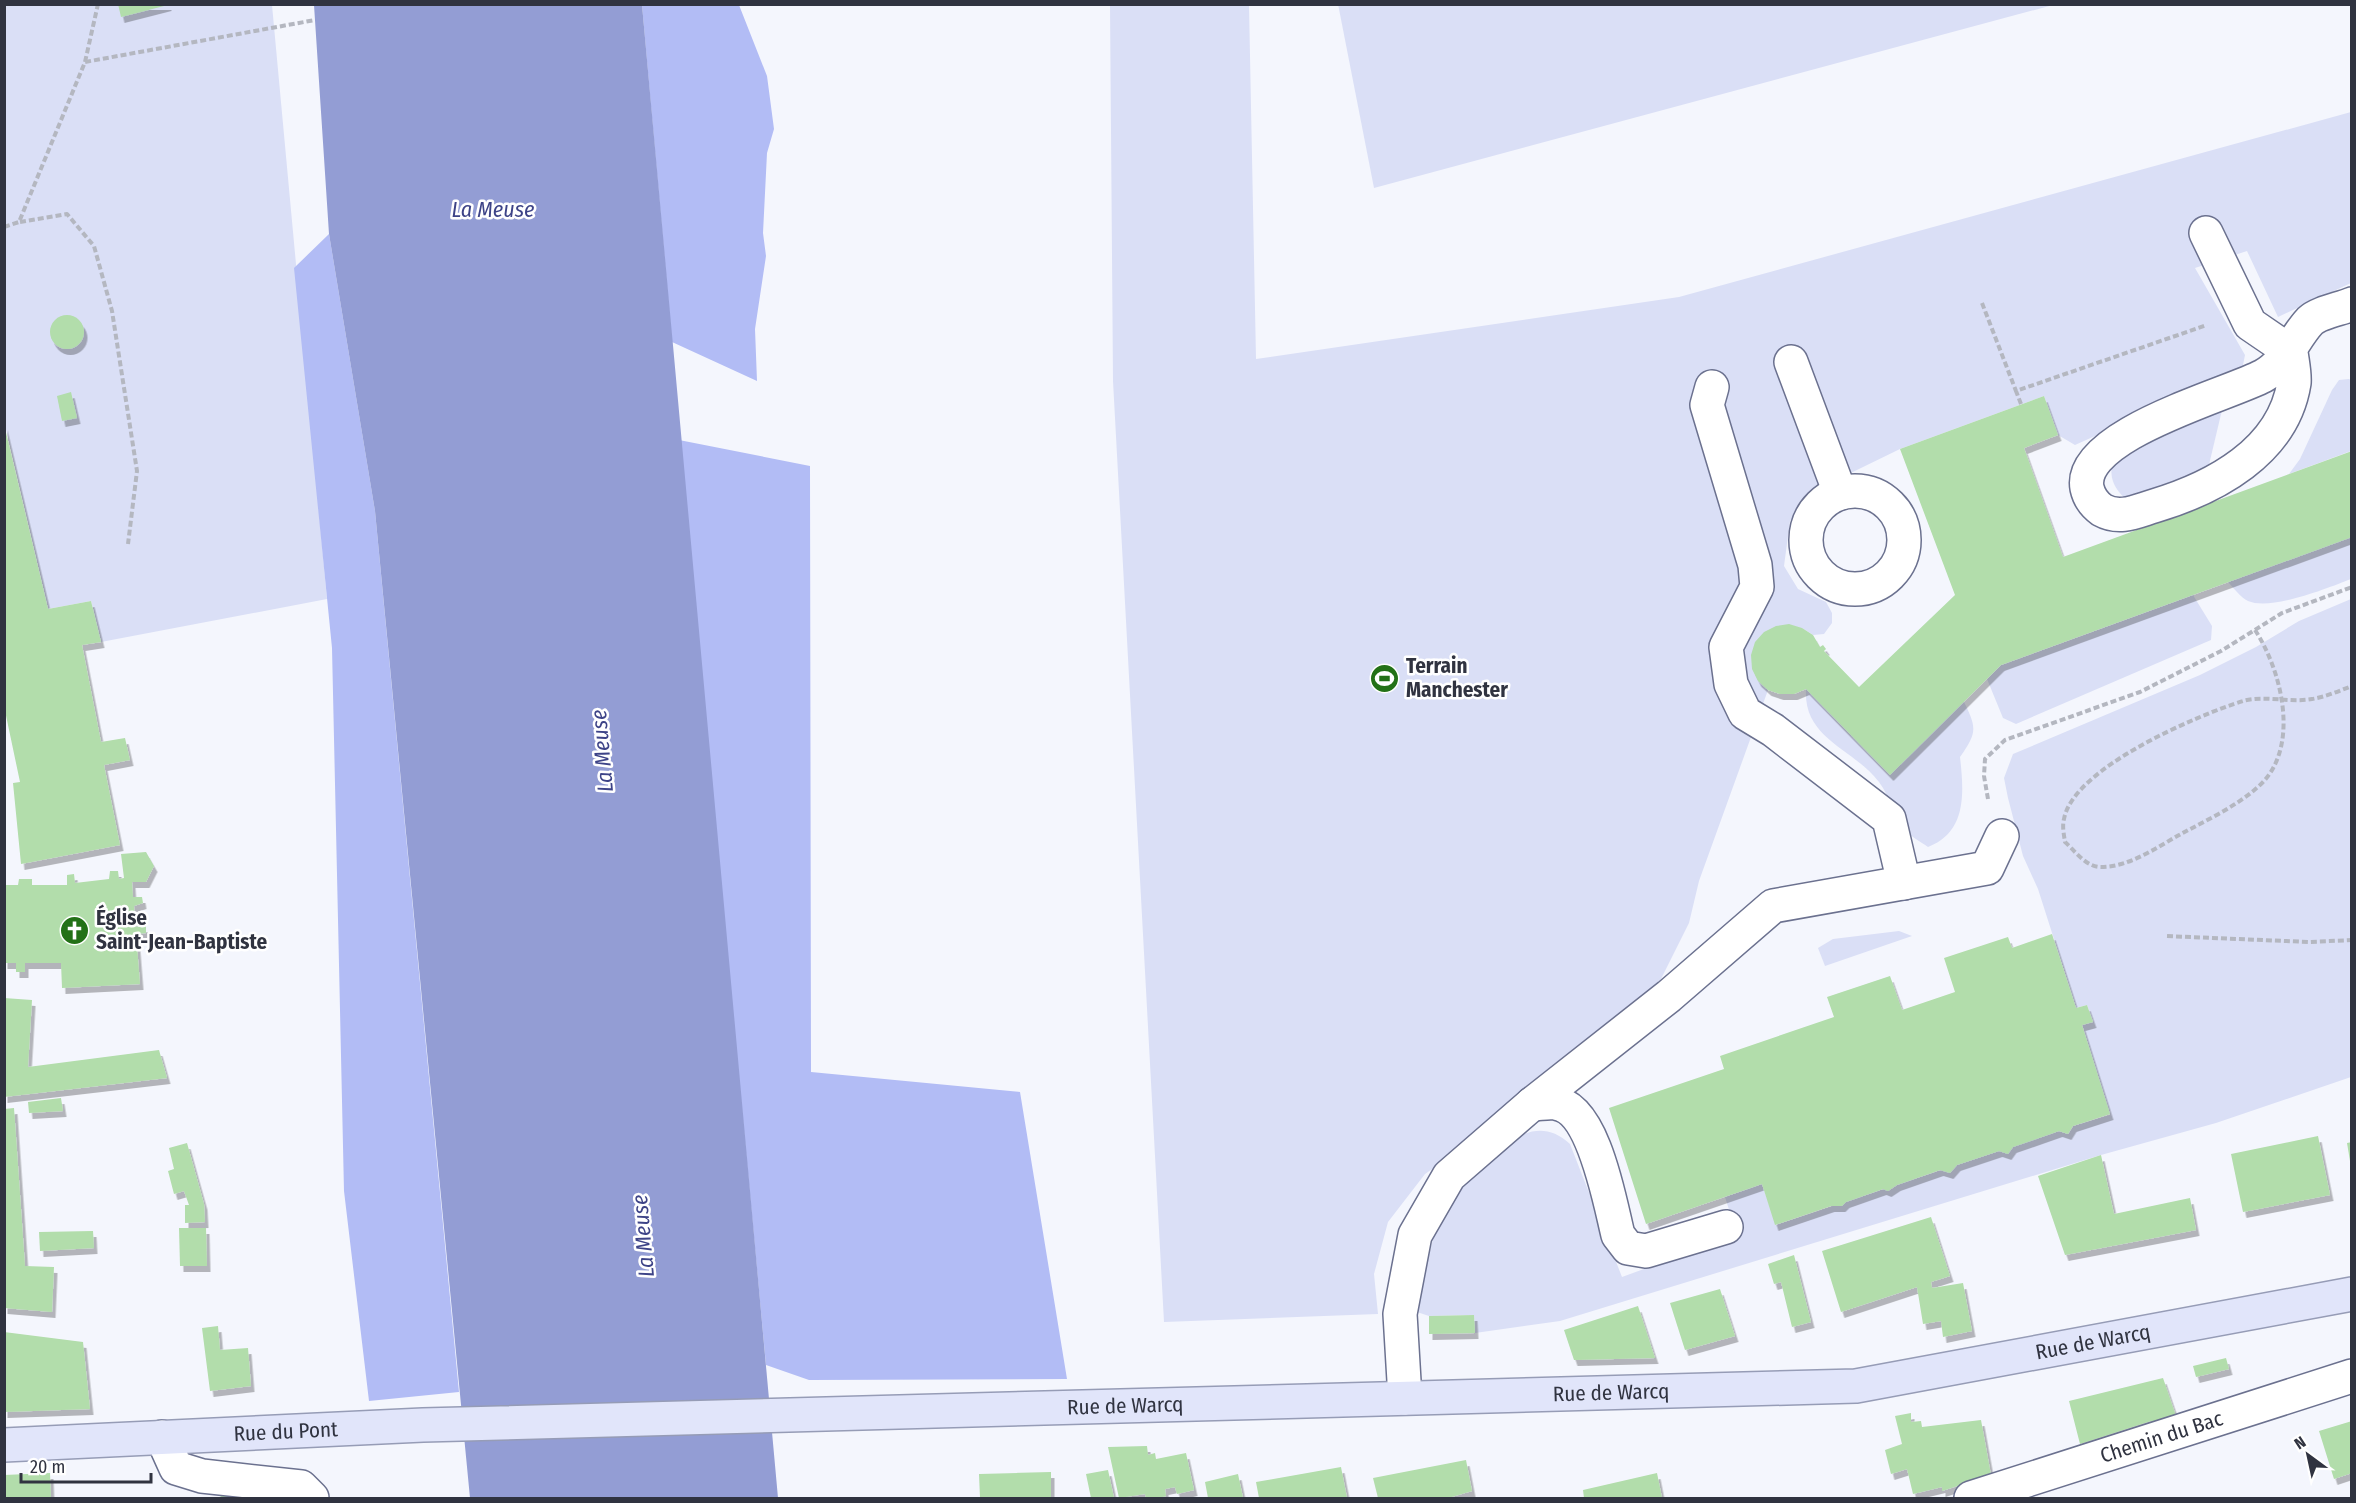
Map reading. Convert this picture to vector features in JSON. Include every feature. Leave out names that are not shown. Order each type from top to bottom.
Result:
[{"type":"main road","name":"Rue de Warcq","points":[[423,1425],[1856,1386],[2352,1294]]},
{"type":"main road","name":"Rue du Pont","points":[[4,1445],[423,1425]]},
{"type":"street","points":[[2206,232],[2250,324],[2291,352],[2294,382],[2286,407],[2253,457],[2237,469],[2179,498],[2122,516],[2110,514],[2099,508],[2090,497],[2087,486],[2088,473],[2104,451],[2145,426],[2264,376],[2291,352],[2311,320],[2352,304]]},
{"type":"street","points":[[1791,362],[1840,493]]},
{"type":"street","points":[[1712,387],[1707,405],[1755,564],[1757,587],[1726,647],[1731,684],[1745,713],[1773,730],[1889,819],[1904,883]]},
{"type":"street","points":[[1405,1398],[1400,1314],[1415,1235],[1449,1176],[1532,1104],[1669,996],[1773,906],[1987,868],[2002,836]]},
{"type":"street","points":[[1532,1104],[1556,1102],[1574,1112],[1588,1135],[1618,1235],[1628,1248],[1646,1251],[1726,1227]]},
{"type":"street","name":"Chemin du Bac","points":[[1971,1498],[2352,1376]]},
{"type":"street","points":[[162,1437],[176,1468],[202,1476],[301,1487],[312,1498]]},
{"type":"path","points":[[19,222],[85,63],[98,4]]},
{"type":"path","points":[[85,63],[315,20]]},
{"type":"path","points":[[4,227],[19,222],[67,214],[94,246],[112,311],[137,471],[128,544]]},
{"type":"path","points":[[1982,303],[2021,404]]},
{"type":"path","points":[[2016,391],[2245,312]]},
{"type":"path","points":[[2002,836],[1986,791],[1984,776],[1985,759],[2005,740],[2140,692],[2221,651],[2282,613],[2352,587]]},
{"type":"path","points":[[2255,630],[2269,651],[2283,700],[2282,736],[2275,766],[2259,786],[2219,813],[2128,862],[2100,867],[2084,860],[2065,842],[2064,818],[2073,797],[2102,770],[2138,745],[2246,700],[2283,700],[2312,699],[2352,686]]},
{"type":"path","points":[[2167,936],[2310,942],[2352,940]]},
{"type":"shaded area","points":[[1338,4],[2053,4],[2053,5],[1374,188]]},
{"type":"shaded area","points":[[4,5],[272,5],[327,599],[101,642],[91,601],[48,609],[5,425]]},
{"type":"shaded area","points":[[642,5],[739,5],[767,76],[774,129],[767,153],[763,233],[766,256],[755,329],[757,381],[672,342]]},
{"type":"shaded area","points":[[1110,5],[1249,5],[1256,359],[1679,297],[2351,112],[2351,283],[2278,317],[2247,251],[2195,268],[2245,355],[2242,370],[2075,445],[2058,435],[2044,396],[1900,449],[1820,488],[1790,521],[1784,566],[1798,589],[1826,602],[1832,613],[1832,623],[1824,634],[1813,635],[1790,625],[1775,627],[1755,643],[1768,690],[1699,881],[1689,923],[1661,979],[1589,1048],[1492,1128],[1425,1174],[1388,1222],[1374,1274],[1378,1314],[1164,1322],[1113,381]]},
{"type":"shaded area","points":[[329,234],[375,511],[459,1392],[369,1401],[344,1191],[332,648],[294,268]]},
{"type":"shaded area","points":[[2339,380],[2352,381],[2351,451],[2289,474],[2300,459],[2332,390]]},
{"type":"shaded area","points":[[2206,409],[2222,410],[2208,469],[2128,501],[2119,492],[2112,478],[2113,461]]},
{"type":"shaded area","points":[[679,440],[810,466],[811,1072],[1020,1092],[1067,1379],[809,1380],[766,1365]]},
{"type":"shaded area","points":[[2351,537],[2351,579],[2328,588],[2285,601],[2258,603],[2245,600],[2228,582]]},
{"type":"shaded area","points":[[2193,595],[2212,626],[2211,640],[2016,724],[2003,718],[1987,679],[2001,665]]},
{"type":"shaded area","points":[[2351,599],[2351,1077],[2216,1123],[2101,1155],[1560,1321],[1475,1333],[1474,1315],[1429,1316],[1417,1312],[1435,1233],[1453,1193],[1464,1180],[1500,1149],[1522,1135],[1534,1131],[1546,1131],[1558,1135],[1570,1144],[1622,1277],[1737,1235],[1725,1197],[1762,1184],[1776,1225],[2059,1131],[2068,1134],[2073,1126],[2110,1115],[2082,1025],[2093,1022],[2087,1005],[2076,1008],[2038,889],[2023,856],[2004,778],[2013,754],[2200,675],[2256,647],[2299,621]]},
{"type":"shaded area","points":[[1806,689],[1964,702],[1973,724],[1973,730],[1970,742],[1960,757],[1962,797],[1960,810],[1950,832],[1928,847],[1908,833],[1879,782],[1868,770],[1832,742],[1812,720],[1807,706]]},
{"type":"shaded area","points":[[1899,931],[1912,936],[1825,966],[1818,948],[1833,939]]},
{"type":"water","name":"La Meuse","points":[[314,5],[642,5],[778,1498],[470,1498],[375,511],[329,234]]},
{"type":"building","points":[[118,4],[168,4],[168,5],[121,17]]},
{"type":"building","points":[[67,315],[79,320],[84,332],[79,344],[67,349],[55,344],[50,332],[55,320]]},
{"type":"building","points":[[71,392],[77,418],[62,421],[57,396]]},
{"type":"building","points":[[2044,396],[2058,435],[2024,448],[2063,557],[2352,451],[2352,537],[2001,665],[1890,775],[1806,689],[1794,694],[1780,694],[1768,690],[1758,681],[1752,669],[1751,655],[1755,642],[1764,632],[1776,626],[1789,624],[1802,628],[1813,635],[1820,647],[1823,645],[1826,649],[1824,651],[1859,687],[1955,595],[1900,449]]},
{"type":"building","points":[[4,424],[48,609],[91,601],[101,642],[82,645],[101,742],[125,738],[130,760],[104,765],[120,845],[21,864],[13,783],[20,782],[4,706]]},
{"type":"building","name":"Église Saint-Jean-Baptiste","points":[[146,852],[154,866],[146,882],[132,882],[133,897],[142,897],[143,903],[134,906],[135,927],[146,926],[146,933],[136,934],[140,984],[62,988],[61,963],[25,963],[25,972],[16,972],[16,963],[4,963],[4,885],[18,885],[19,879],[32,879],[32,885],[67,885],[67,875],[74,874],[75,883],[109,879],[110,871],[118,871],[119,879],[124,878],[121,854]]},
{"type":"building","points":[[2052,934],[2076,1008],[2087,1005],[2093,1022],[2082,1025],[2110,1114],[2073,1126],[2068,1134],[2059,1131],[2013,1147],[2008,1154],[1999,1151],[1957,1165],[1950,1173],[1940,1170],[1897,1185],[1888,1191],[1883,1189],[1846,1202],[1842,1206],[1831,1206],[1775,1225],[1762,1184],[1646,1224],[1609,1108],[1724,1069],[1720,1056],[1834,1017],[1827,997],[1890,976],[1902,1010],[1955,992],[1944,958],[2008,937],[2012,948]]},
{"type":"building","points":[[4,998],[32,1000],[28,1067],[159,1050],[167,1078],[4,1097]]},
{"type":"building","points":[[61,1098],[63,1111],[29,1113],[28,1102]]},
{"type":"building","points":[[14,1108],[25,1266],[54,1267],[52,1312],[4,1308],[4,1109]]},
{"type":"building","points":[[2318,1136],[2330,1195],[2243,1212],[2231,1154]]},
{"type":"building","points":[[2352,1142],[2352,1161],[2350,1161],[2347,1143]]},
{"type":"building","points":[[187,1143],[204,1204],[205,1222],[185,1223],[185,1205],[189,1205],[184,1191],[174,1194],[168,1171],[174,1169],[169,1148]]},
{"type":"building","points":[[2101,1155],[2114,1214],[2190,1198],[2196,1230],[2065,1255],[2038,1176]]},
{"type":"building","points":[[1931,1217],[1950,1276],[1931,1282],[1932,1288],[1963,1283],[1972,1331],[1943,1337],[1941,1321],[1923,1324],[1917,1287],[1841,1312],[1822,1251]]},
{"type":"building","points":[[179,1228],[206,1228],[207,1266],[180,1266]]},
{"type":"building","points":[[93,1231],[94,1248],[40,1251],[39,1232]]},
{"type":"building","points":[[1794,1255],[1811,1322],[1792,1327],[1781,1282],[1774,1284],[1768,1264]]},
{"type":"building","points":[[1720,1289],[1735,1336],[1685,1350],[1670,1303]]},
{"type":"building","points":[[1638,1306],[1655,1358],[1574,1360],[1564,1330]]},
{"type":"building","points":[[1474,1315],[1475,1333],[1429,1334],[1429,1316]]},
{"type":"building","points":[[218,1326],[220,1350],[248,1348],[251,1386],[210,1391],[202,1328]]},
{"type":"building","points":[[4,1332],[83,1342],[90,1409],[4,1412]]},
{"type":"building","points":[[2226,1358],[2229,1369],[2196,1377],[2193,1366]]},
{"type":"building","points":[[2163,1378],[2176,1416],[2153,1424],[2151,1421],[2080,1444],[2069,1401]]},
{"type":"building","points":[[1911,1413],[1911,1422],[1921,1421],[1922,1427],[1981,1420],[1991,1475],[1942,1491],[1942,1487],[1913,1494],[1907,1469],[1891,1474],[1885,1450],[1902,1444],[1895,1416]]},
{"type":"building","points":[[2352,1421],[2352,1473],[2334,1479],[2319,1431]]},
{"type":"building","points":[[1147,1446],[1148,1455],[1155,1453],[1156,1459],[1186,1453],[1194,1490],[1177,1494],[1175,1487],[1165,1489],[1166,1496],[1159,1498],[1146,1498],[1145,1494],[1119,1498],[1108,1447]]},
{"type":"building","points":[[1466,1460],[1472,1491],[1448,1498],[1378,1498],[1373,1478]]},
{"type":"building","points":[[1341,1467],[1347,1498],[1259,1498],[1256,1482]]},
{"type":"building","points":[[1108,1470],[1114,1498],[1091,1498],[1086,1474]]},
{"type":"building","points":[[1051,1472],[1051,1498],[980,1498],[979,1474]]},
{"type":"building","points":[[50,1473],[51,1498],[4,1498],[4,1475]]},
{"type":"building","points":[[1657,1473],[1662,1498],[1584,1498],[1583,1490]]},
{"type":"building","points":[[1238,1474],[1243,1498],[1208,1498],[1205,1482]]},
{"type":"building","points":[[220,1495],[238,1497],[238,1498],[221,1498]]},
{"type":"place","name":"Terrain Manchester","points":[[1385,678]]},
{"type":"place","name":"Église Saint-Jean-Baptiste","points":[[75,930]]}]
